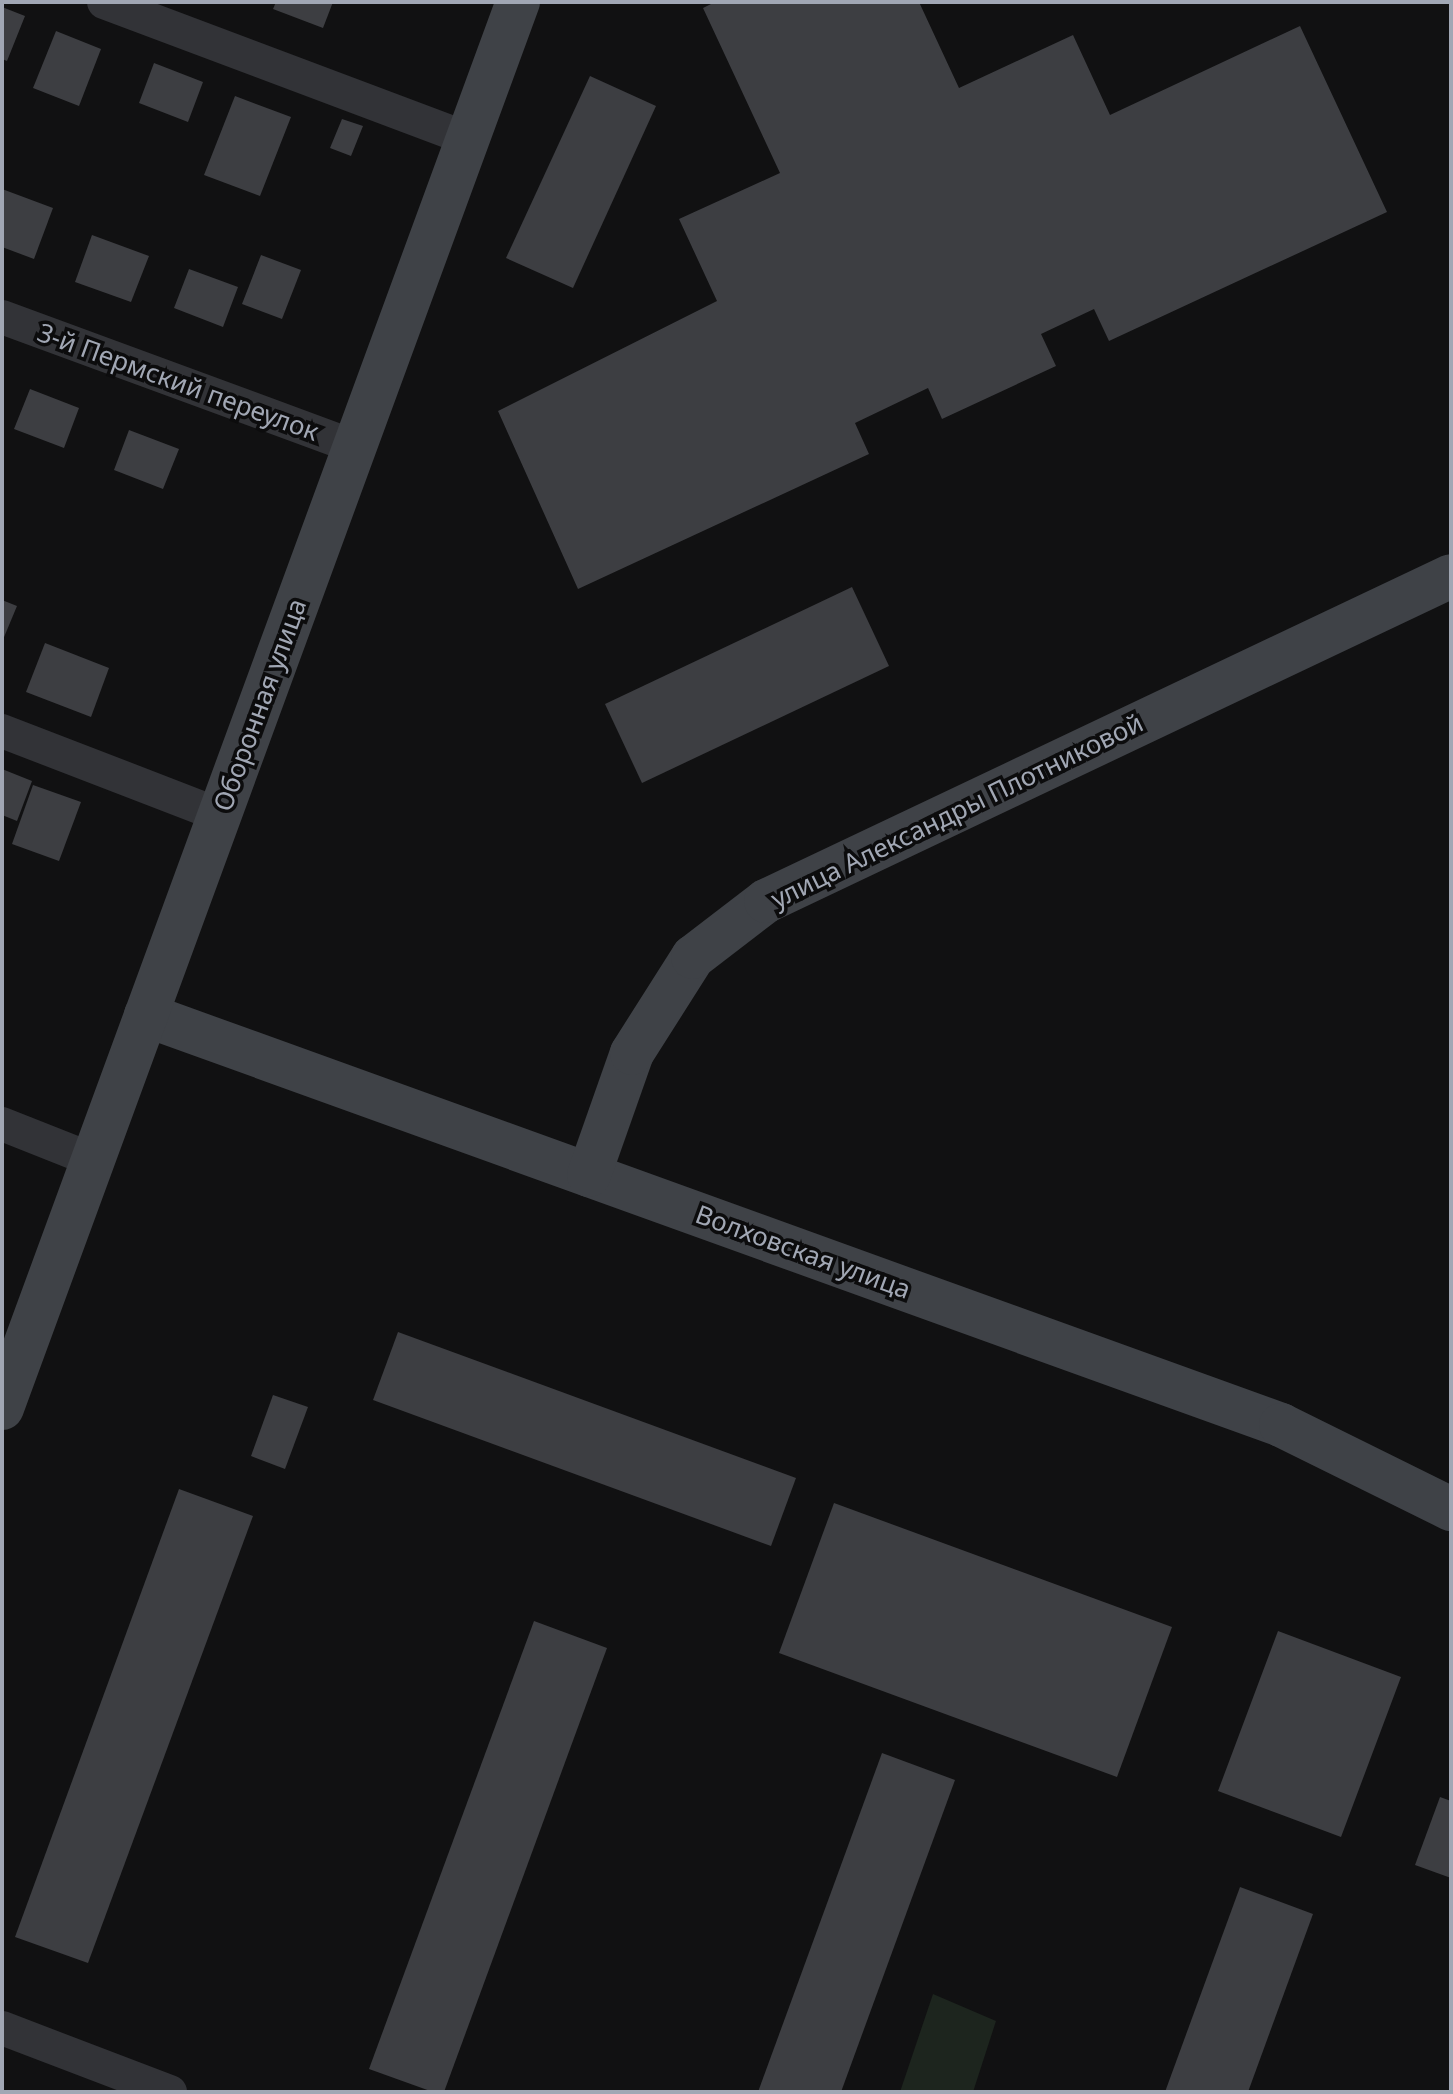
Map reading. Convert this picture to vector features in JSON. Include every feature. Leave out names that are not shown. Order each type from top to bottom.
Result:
[{"type":"main road","name":"Оборонная улица","points":[[2,1408],[518,2]]},
{"type":"main road","name":"улица Александры Плотниковой","points":[[589,1175],[632,1053],[693,957],[766,901],[1451,576]]},
{"type":"main road","name":"Волховская улица","points":[[146,1015],[1281,1425],[1451,1509]]},
{"type":"street","points":[[104,2],[468,139]]},
{"type":"street","name":"3-й Пермский переулок","points":[[2,317],[355,447]]},
{"type":"street","points":[[2,731],[220,815]]},
{"type":"street","points":[[2,1124],[93,1160]]},
{"type":"street","points":[[2,2028],[170,2092]]},
{"type":"shaded area","points":[[933,1994],[996,2021],[973,2092],[900,2092]]},
{"type":"building","points":[[276,2],[333,2],[323,28],[273,9]]},
{"type":"building","points":[[715,2],[919,2],[959,88],[1073,35],[1110,115],[1300,26],[1387,212],[1109,341],[1094,309],[1041,334],[1056,366],[942,419],[928,388],[855,423],[869,454],[578,589],[498,411],[717,301],[679,219],[780,173],[703,8]]},
{"type":"building","points":[[2,7],[25,16],[7,61],[2,59]]},
{"type":"building","points":[[56,31],[101,49],[79,106],[33,88]]},
{"type":"building","points":[[154,63],[203,82],[188,122],[139,103]]},
{"type":"building","points":[[590,76],[656,106],[573,288],[506,258]]},
{"type":"building","points":[[235,96],[291,117],[260,196],[204,175]]},
{"type":"building","points":[[342,119],[363,126],[351,156],[330,148]]},
{"type":"building","points":[[2,189],[53,208],[34,259],[2,247]]},
{"type":"building","points":[[92,235],[149,256],[131,302],[75,282]]},
{"type":"building","points":[[261,255],[301,270],[282,319],[242,304]]},
{"type":"building","points":[[189,269],[238,287],[223,327],[174,308]]},
{"type":"building","points":[[30,389],[79,408],[64,448],[14,429]]},
{"type":"building","points":[[129,430],[179,449],[163,489],[114,470]]},
{"type":"building","points":[[852,587],[889,666],[642,783],[605,704]]},
{"type":"building","points":[[2,600],[17,606],[2,642]]},
{"type":"building","points":[[45,643],[109,668],[91,717],[26,692]]},
{"type":"building","points":[[2,769],[32,781],[17,821],[2,815]]},
{"type":"building","points":[[33,785],[81,802],[59,861],[12,844]]},
{"type":"building","points":[[398,1332],[796,1478],[771,1546],[373,1400]]},
{"type":"building","points":[[273,1395],[308,1407],[285,1469],[251,1456]]},
{"type":"building","points":[[179,1489],[253,1516],[88,1963],[15,1937]]},
{"type":"building","points":[[834,1503],[1172,1627],[1117,1777],[779,1653]]},
{"type":"building","points":[[534,1621],[607,1648],[444,2092],[433,2092],[369,2069]]},
{"type":"building","points":[[1278,1631],[1401,1677],[1341,1837],[1218,1791]]},
{"type":"building","points":[[882,1753],[955,1780],[841,2092],[758,2092]]},
{"type":"building","points":[[1440,1797],[1451,1801],[1451,1878],[1415,1865]]},
{"type":"building","points":[[1240,1887],[1313,1914],[1248,2092],[1165,2092]]}]
